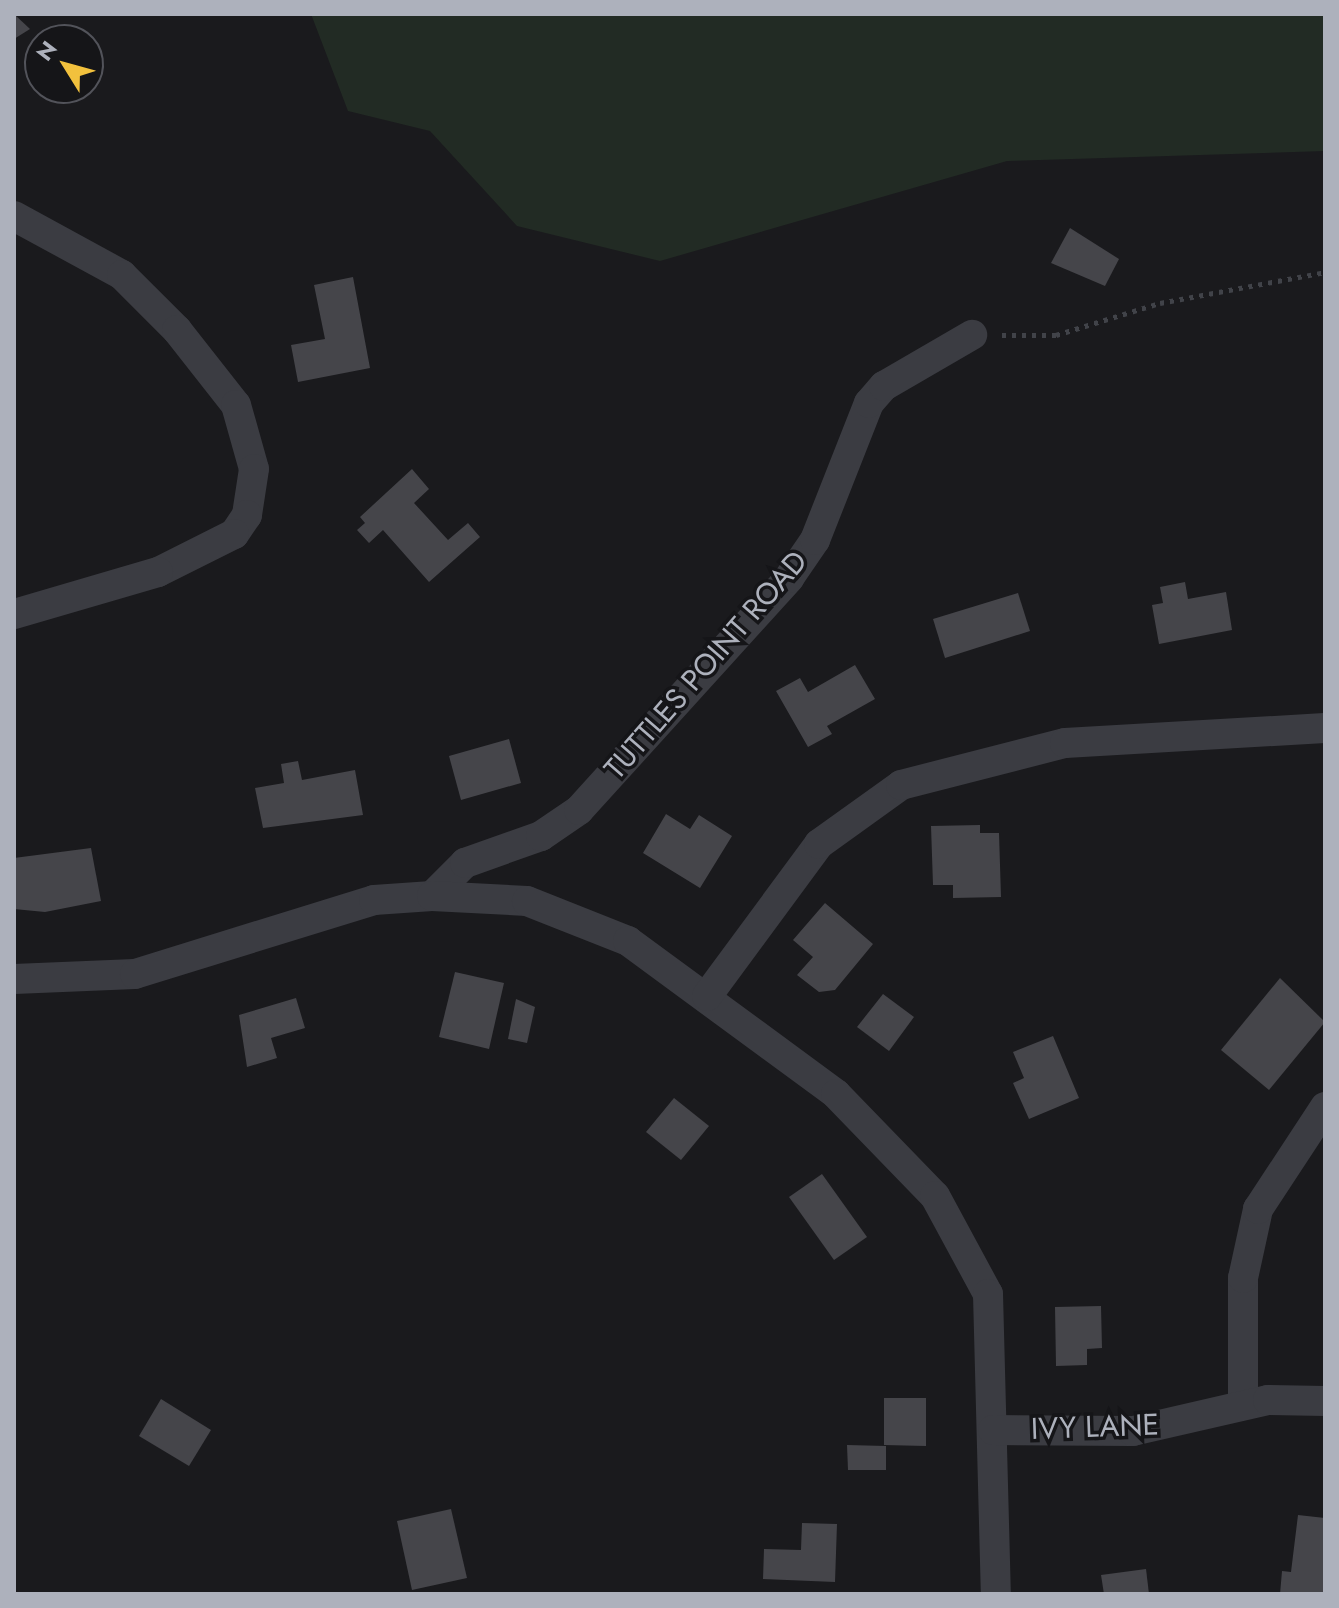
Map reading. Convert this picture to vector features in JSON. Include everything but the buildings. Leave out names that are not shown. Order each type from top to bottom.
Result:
[{"type":"street","points":[[14,216],[122,275],[177,330],[236,405],[254,469],[247,515],[234,534],[158,572],[14,614]]},
{"type":"street","name":"TUTTLES POINT ROAD","points":[[432,896],[465,863],[541,836],[579,810],[789,578],[815,540],[869,403],[884,386],[972,335]]},
{"type":"street","points":[[707,996],[819,844],[901,785],[1065,743],[1325,728]]},
{"type":"street","points":[[14,979],[135,974],[374,900],[432,896],[527,901],[628,941],[707,996],[836,1094],[935,1196],[988,1294],[996,1594]]},
{"type":"street","points":[[1243,1404],[1243,1278],[1258,1209],[1325,1107]]},
{"type":"street","name":"IVY LANE","points":[[993,1430],[1133,1431],[1243,1404],[1325,1401]]},
{"type":"path","points":[[972,335],[1056,335],[1160,303],[1325,272]]},
{"type":"shaded area","points":[[311,14],[1325,14],[1325,151],[1007,161],[660,261],[517,226],[430,131],[348,111]]}]
